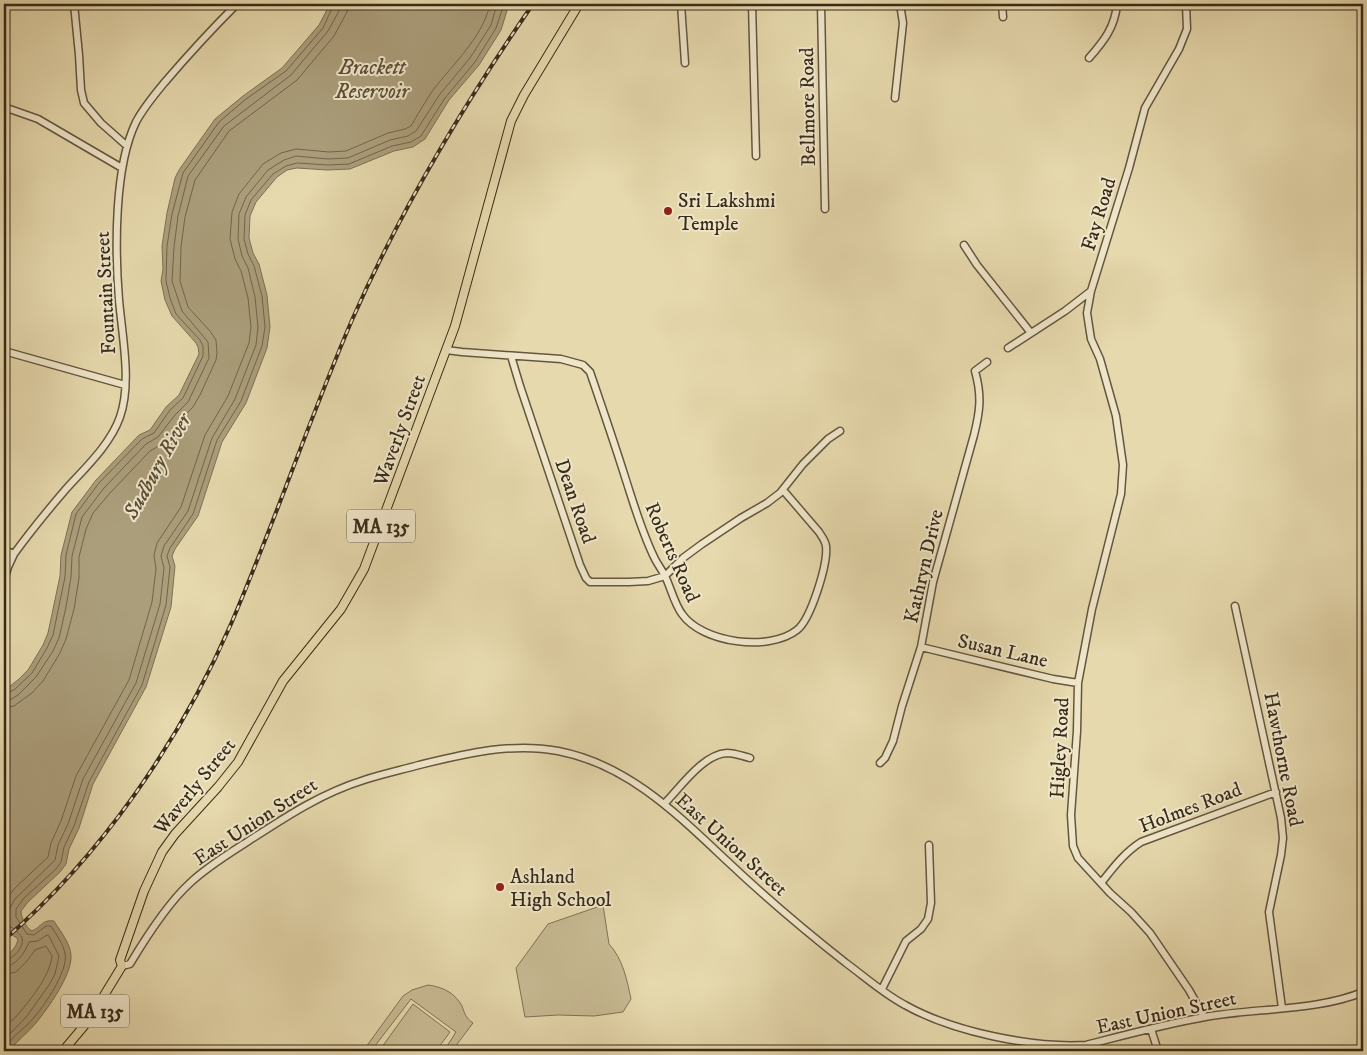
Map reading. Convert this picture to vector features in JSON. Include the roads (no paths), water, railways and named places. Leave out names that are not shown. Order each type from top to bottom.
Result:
[{"type":"main road","name":"Waverly Street","points":[[122,966],[120,960],[139,904],[149,877],[162,852],[175,834],[234,768],[286,676],[341,609],[354,589],[372,552],[462,302],[511,121],[524,95],[579,4]]},
{"type":"main road","name":"MA 135","points":[[63,1051],[90,1020],[122,966]]},
{"type":"street","points":[[74,4],[81,90],[84,103],[101,123],[127,146]]},
{"type":"street","name":"Fountain Street","points":[[4,581],[14,554],[107,440],[120,417],[125,385],[117,259],[122,168],[127,146],[138,119],[149,102],[186,58],[237,4]]},
{"type":"street","points":[[681,4],[684,63]]},
{"type":"street","points":[[752,4],[756,156]]},
{"type":"street","name":"Bellmore Road","points":[[821,4],[825,209]]},
{"type":"street","points":[[895,98],[903,23],[900,4]]},
{"type":"street","points":[[1002,4],[1003,17]]},
{"type":"street","points":[[1089,58],[1113,26],[1116,4]]},
{"type":"street","name":"Fay Road","points":[[1121,440],[1108,384],[1091,339],[1087,313],[1130,168],[1145,108],[1179,49],[1187,29],[1186,4]]},
{"type":"street","points":[[4,107],[38,118],[122,168]]},
{"type":"street","points":[[964,245],[977,265],[1031,333]]},
{"type":"street","points":[[1008,348],[1092,291]]},
{"type":"street","name":"Roberts Road","points":[[446,350],[561,359],[583,365],[590,372],[637,514],[655,560],[665,576],[682,614],[693,627],[711,634],[746,642],[767,642],[786,637],[798,629],[806,619],[822,573],[826,547],[819,532],[783,490]]},
{"type":"street","points":[[4,351],[125,385]]},
{"type":"street","name":"Dean Road","points":[[511,356],[547,470],[586,578],[590,582],[598,583],[648,581],[665,576]]},
{"type":"street","name":"Kathryn Drive","points":[[880,763],[885,758],[893,741],[921,647],[933,582],[979,412],[980,388],[975,371],[987,362]]},
{"type":"street","points":[[665,576],[683,558],[702,544],[783,490],[803,464],[828,439],[840,431]]},
{"type":"street","name":"Higley Road","points":[[1121,440],[1123,465],[1120,494],[1092,609],[1078,683],[1077,731],[1071,815],[1073,846],[1078,858],[1150,933],[1189,990],[1204,1017]]},
{"type":"street","points":[[4,550],[14,554]]},
{"type":"street","name":"Hawthorne Road","points":[[1235,606],[1282,818],[1282,855],[1269,912],[1282,1008]]},
{"type":"street","name":"Susan Lane","points":[[921,647],[1078,683]]},
{"type":"street","name":"East Union Street","points":[[122,966],[130,964],[175,899],[191,882],[222,858],[300,808],[332,791],[366,779],[474,753],[496,749],[533,748],[560,751],[601,764],[630,779],[664,804],[702,837],[768,900],[882,990],[906,1006],[964,1029],[1035,1044],[1085,1048],[1151,1029],[1204,1017],[1344,999],[1363,992]]},
{"type":"street","points":[[664,804],[711,757],[726,753],[750,758]]},
{"type":"street","name":"Holmes Road","points":[[1101,883],[1131,848],[1141,842],[1276,792]]},
{"type":"street","points":[[882,990],[906,941],[921,929],[928,919],[931,904],[929,845]]},
{"type":"street","points":[[1151,1029],[1158,1051]]},
{"type":"water","name":"Brackett Reservoir","points":[[330,4],[509,4],[501,30],[479,65],[449,100],[425,139],[413,147],[394,151],[350,169],[297,168],[287,170],[277,177],[256,202],[250,216],[249,238],[253,253],[259,264],[267,295],[270,327],[267,348],[246,403],[222,442],[198,516],[172,556],[175,566],[171,607],[146,687],[93,784],[79,828],[69,849],[66,864],[21,911],[24,922],[32,931],[45,922],[54,921],[65,938],[71,951],[71,956],[64,982],[53,1000],[33,1027],[10,1051],[4,1051],[4,958],[15,947],[18,939],[4,929],[4,691],[28,670],[48,633],[60,576],[61,555],[72,512],[96,480],[139,435],[150,430],[166,407],[179,395],[199,354],[196,343],[172,316],[165,300],[161,281],[163,269],[162,246],[175,178],[215,119],[282,68],[319,25]]},
{"type":"railway","points":[[4,940],[40,907],[105,834],[135,794],[188,711],[211,668],[231,624],[336,358],[391,238],[458,119],[533,4]]},
{"type":"place","name":"Sri Lakshmi Temple","points":[[668,211]]},
{"type":"place","name":"Ashland High School","points":[[500,887]]},
{"type":"water label","name":"Sudbury River","points":[[157,466]]}]
